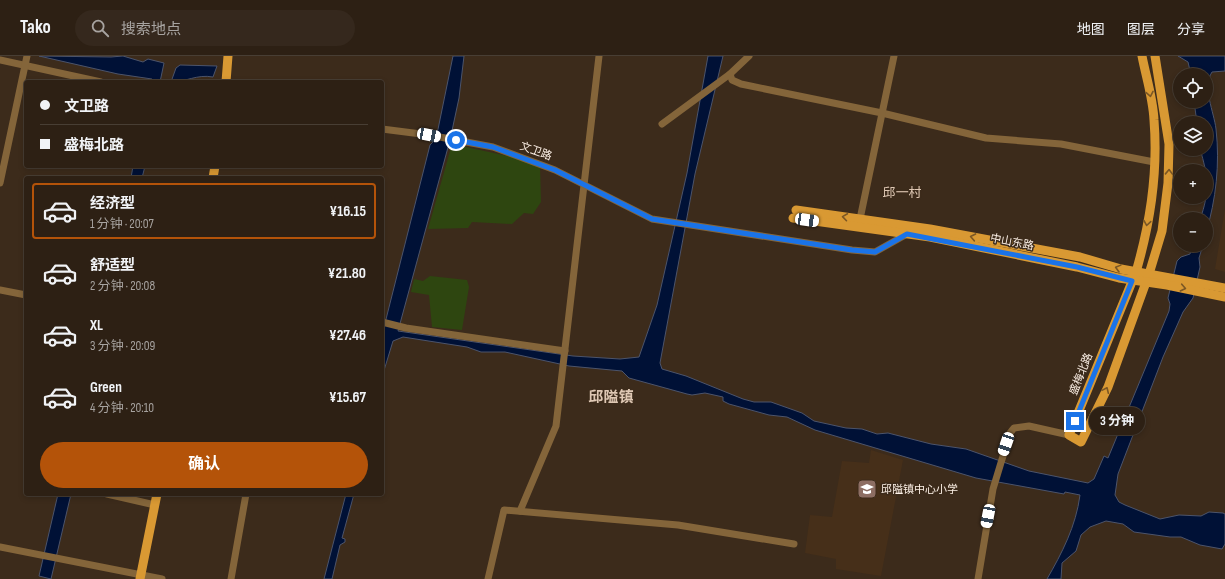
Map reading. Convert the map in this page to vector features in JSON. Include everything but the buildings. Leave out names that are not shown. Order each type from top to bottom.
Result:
[{"type":"main road","points":[[226,80],[228,56]]},
{"type":"main road","name":"盛梅北路","points":[[1069,435],[1136,272],[1144,241],[1154,181],[1154,118],[1142,56]]},
{"type":"main road","points":[[1069,435],[1081,442],[1108,387],[1146,283],[1162,231],[1168,183],[1169,144],[1155,56]]},
{"type":"main road","name":"中山东路","points":[[1168,281],[1146,283],[1132,281],[1077,267],[794,214],[860,219],[930,229],[1080,257],[1121,269],[1149,274],[1168,281],[1199,287],[1225,288]]},
{"type":"main road","name":"中山东路","points":[[1199,287],[1225,297]]},
{"type":"main road","points":[[140,577],[157,496]]},
{"type":"street","points":[[0,183],[2,161],[27,56]]},
{"type":"street","points":[[520,511],[556,426],[599,56]]},
{"type":"street","points":[[662,124],[730,74],[749,56]]},
{"type":"street","points":[[860,219],[894,56]]},
{"type":"street","points":[[0,60],[92,80]]},
{"type":"street","points":[[730,74],[732,80],[742,84],[882,113],[986,138],[1061,144],[1154,162]]},
{"type":"street","name":"文卫路","points":[[384,129],[429,135],[493,147],[548,167],[652,219],[690,226],[875,252],[907,234]]},
{"type":"street","points":[[0,290],[24,295]]},
{"type":"street","points":[[384,322],[406,328],[565,351]]},
{"type":"street","points":[[978,579],[993,489],[1010,433],[1014,428],[1029,426],[1069,435]]},
{"type":"street","points":[[116,496],[155,505]]},
{"type":"street","points":[[231,579],[246,496]]},
{"type":"street","points":[[488,579],[504,510],[678,525],[794,544]]},
{"type":"street","points":[[0,547],[140,577],[162,579]]},
{"type":"shaded area","points":[[1225,209],[1225,272],[1215,269]]},
{"type":"shaded area","name":"邱隘镇中心小学","points":[[871,450],[903,460],[881,576],[836,569],[836,559],[805,553],[810,515],[832,517],[842,461],[869,463]]},
{"type":"green space","points":[[452,144],[540,163],[541,202],[533,214],[524,213],[512,224],[472,222],[468,228],[428,229]]},
{"type":"green space","points":[[430,276],[467,280],[469,287],[462,330],[432,327],[429,295],[411,292],[414,279],[423,281]]},
{"type":"water","points":[[39,56],[123,56],[143,62],[148,59],[164,63],[160,80],[118,74]]},
{"type":"water","points":[[453,56],[464,56],[459,98],[450,140],[398,331],[573,356],[620,359],[639,357],[657,305],[687,173],[708,56],[723,56],[695,174],[660,363],[662,369],[686,376],[743,399],[754,402],[771,402],[802,413],[814,421],[846,428],[862,429],[877,434],[888,433],[931,444],[966,449],[1029,471],[1088,483],[1094,479],[1104,456],[1108,458],[1169,311],[1170,304],[1168,298],[1177,261],[1181,257],[1190,254],[1191,252],[1201,252],[1199,258],[1200,267],[1193,298],[1183,312],[1163,357],[1118,474],[1115,495],[1119,502],[1160,519],[1179,515],[1201,516],[1209,512],[1223,513],[1225,514],[1225,544],[1222,549],[1200,545],[1181,537],[1134,532],[1123,524],[1106,521],[1090,527],[1081,535],[1076,551],[1062,563],[1061,579],[1047,579],[1068,539],[1075,518],[1080,495],[1065,492],[1064,494],[976,478],[815,430],[787,417],[769,415],[729,404],[723,401],[723,397],[705,393],[692,395],[687,394],[629,378],[622,371],[569,366],[505,352],[481,352],[467,347],[403,337],[393,341],[384,370],[384,327],[430,145],[436,139]]},
{"type":"water","points":[[1178,56],[1225,56],[1225,71],[1213,72],[1213,68],[1189,68],[1188,62]]},
{"type":"water","points":[[180,65],[217,66],[213,77],[207,76],[186,80],[172,80],[176,68]]},
{"type":"water","points":[[1195,108],[1212,108],[1216,129],[1218,155],[1213,203],[1213,164],[1204,164],[1202,156],[1213,156],[1213,116],[1196,116]]},
{"type":"water","points":[[133,168],[144,168],[142,176],[131,176]]},
{"type":"water","points":[[1204,204],[1213,204],[1211,212],[1202,212]]},
{"type":"water","points":[[58,496],[71,496],[51,579],[39,576]]},
{"type":"water","points":[[345,496],[353,496],[342,538],[345,539],[345,542],[340,545],[332,579],[324,579]]},
{"type":"place","name":"邱隘镇中心小学","points":[[867,489]]},
{"type":"district","name":"邱一村","points":[[902,193]]},
{"type":"district","name":"邱隘镇","points":[[611,397]]},
{"type":"route","points":[[456,140],[493,147],[555,170],[613,201],[652,219],[852,250],[875,252],[907,234],[930,237],[1077,267],[1132,281],[1075,421]]}]
